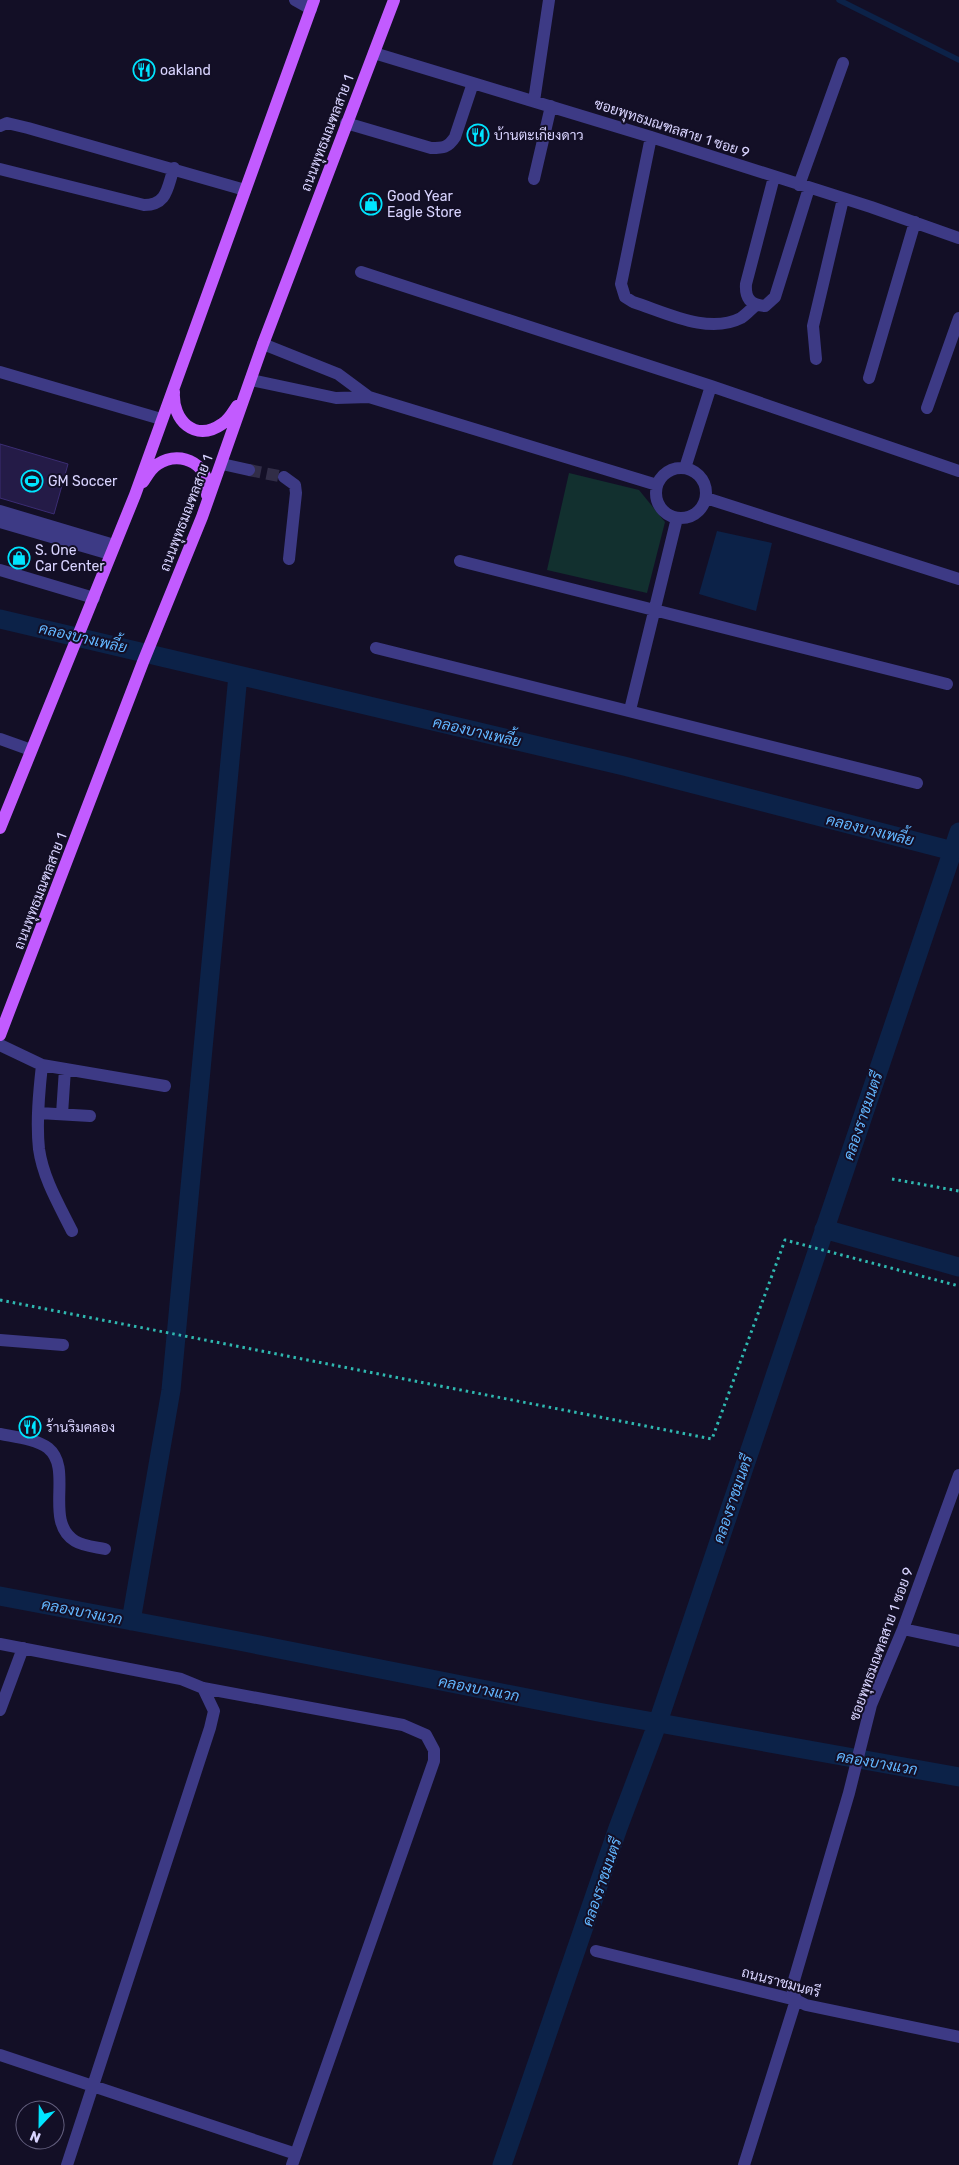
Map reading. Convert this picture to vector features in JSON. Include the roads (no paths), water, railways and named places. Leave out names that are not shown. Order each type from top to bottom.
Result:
[{"type":"main road","name":"ถนนพุทธมณฑลสาย 1","points":[[0,1035],[143,662],[202,517],[263,344],[394,0]]},
{"type":"main road","points":[[1,824],[135,495],[313,4]]},
{"type":"main road","points":[[181,366],[174,392],[173,405],[180,419],[194,429],[210,430],[224,424],[246,394]]},
{"type":"main road","points":[[135,495],[158,464],[175,458],[192,461],[198,465],[206,476],[208,486],[202,517]]},
{"type":"street","points":[[296,0],[313,4]]},
{"type":"street","points":[[534,101],[548,0]]},
{"type":"street","name":"ซอยพุทธมณฑลสาย 1 ซอย 9","points":[[374,53],[652,137],[916,222],[959,238]]},
{"type":"street","points":[[774,177],[745,294],[748,300],[756,305],[765,306],[775,297],[804,187],[843,63]]},
{"type":"street","points":[[346,123],[431,148],[443,148],[450,145],[455,137],[473,83]]},
{"type":"street","points":[[534,179],[551,106]]},
{"type":"street","points":[[0,126],[7,123],[21,126],[174,168],[245,190]]},
{"type":"street","points":[[652,137],[622,284],[625,297],[633,302],[705,324],[730,322],[742,317],[756,305]]},
{"type":"street","points":[[0,169],[144,205],[154,205],[164,197],[174,168]]},
{"type":"street","points":[[816,358],[813,326],[843,199]]},
{"type":"street","points":[[869,378],[916,222]]},
{"type":"street","points":[[361,272],[711,386],[959,472]]},
{"type":"street","points":[[927,408],[959,318]]},
{"type":"street","points":[[263,344],[338,374],[369,397]]},
{"type":"street","points":[[0,372],[161,419]]},
{"type":"street","points":[[251,380],[336,398],[369,397],[657,485]]},
{"type":"street","points":[[685,468],[711,386]]},
{"type":"street","points":[[222,464],[249,470]]},
{"type":"street","points":[[676,468],[685,468],[695,471],[702,478],[706,488],[706,498],[696,513],[678,518],[662,510],[656,494],[657,485],[668,471],[676,468]]},
{"type":"street","points":[[284,476],[295,485],[296,493],[289,559]]},
{"type":"street","points":[[706,498],[959,579]]},
{"type":"street","points":[[0,511],[112,549]]},
{"type":"street","points":[[630,710],[678,518]]},
{"type":"street","points":[[0,522],[112,549]]},
{"type":"street","points":[[460,561],[947,684]]},
{"type":"street","points":[[0,570],[94,598]]},
{"type":"street","points":[[376,648],[917,783]]},
{"type":"street","points":[[0,739],[31,750]]},
{"type":"street","points":[[0,1044],[42,1065],[165,1086]]},
{"type":"street","points":[[42,1065],[39,1149],[50,1187],[72,1231]]},
{"type":"street","points":[[62,1114],[65,1069]]},
{"type":"street","points":[[39,1113],[90,1116]]},
{"type":"street","points":[[0,1340],[63,1345]]},
{"type":"street","points":[[0,1434],[34,1442],[49,1449],[58,1463],[60,1512],[63,1530],[76,1542],[105,1549]]},
{"type":"street","name":"ซอยพุทธมณฑลสาย 1 ซอย 9","points":[[744,2165],[796,2000],[792,1987],[849,1793],[872,1705],[903,1630],[959,1475]]},
{"type":"street","points":[[903,1630],[959,1642]]},
{"type":"street","points":[[0,1644],[181,1679],[203,1688],[403,1725],[426,1735],[434,1750],[434,1761],[294,2160],[94,2085],[0,2055]]},
{"type":"street","points":[[0,1710],[23,1648]]},
{"type":"street","points":[[67,2165],[210,1728],[214,1711],[203,1688]]},
{"type":"street","name":"ถนนราชมนตรี","points":[[596,1951],[796,2000],[806,2005],[959,2037]]},
{"type":"water","points":[[717,531],[772,543],[756,611],[699,594]]},
{"type":"waterway","points":[[839,0],[959,60]]},
{"type":"waterway","name":"คลองบางเพลี้ย","points":[[0,619],[624,766],[953,851]]},
{"type":"waterway","points":[[131,1621],[171,1390],[238,675]]},
{"type":"waterway","name":"คลองราชมนตรี","points":[[502,2165],[618,1828],[658,1722],[959,832]]},
{"type":"waterway","points":[[824,1229],[959,1267]]},
{"type":"waterway","name":"คลองบางแวก","points":[[0,1596],[598,1712],[959,1777]]},
{"type":"tunnel","points":[[249,470],[284,477]]},
{"type":"place","name":"oakland","points":[[144,70]]},
{"type":"place","name":"บ้านตะเกียงดาว","points":[[478,135]]},
{"type":"place","name":"Good Year Eagle Store","points":[[371,204]]},
{"type":"place","name":"GM Soccer","points":[[32,481]]},
{"type":"place","name":"S. One Car Center","points":[[19,558]]},
{"type":"place","name":"ร้านริมคลอง","points":[[30,1427]]}]
